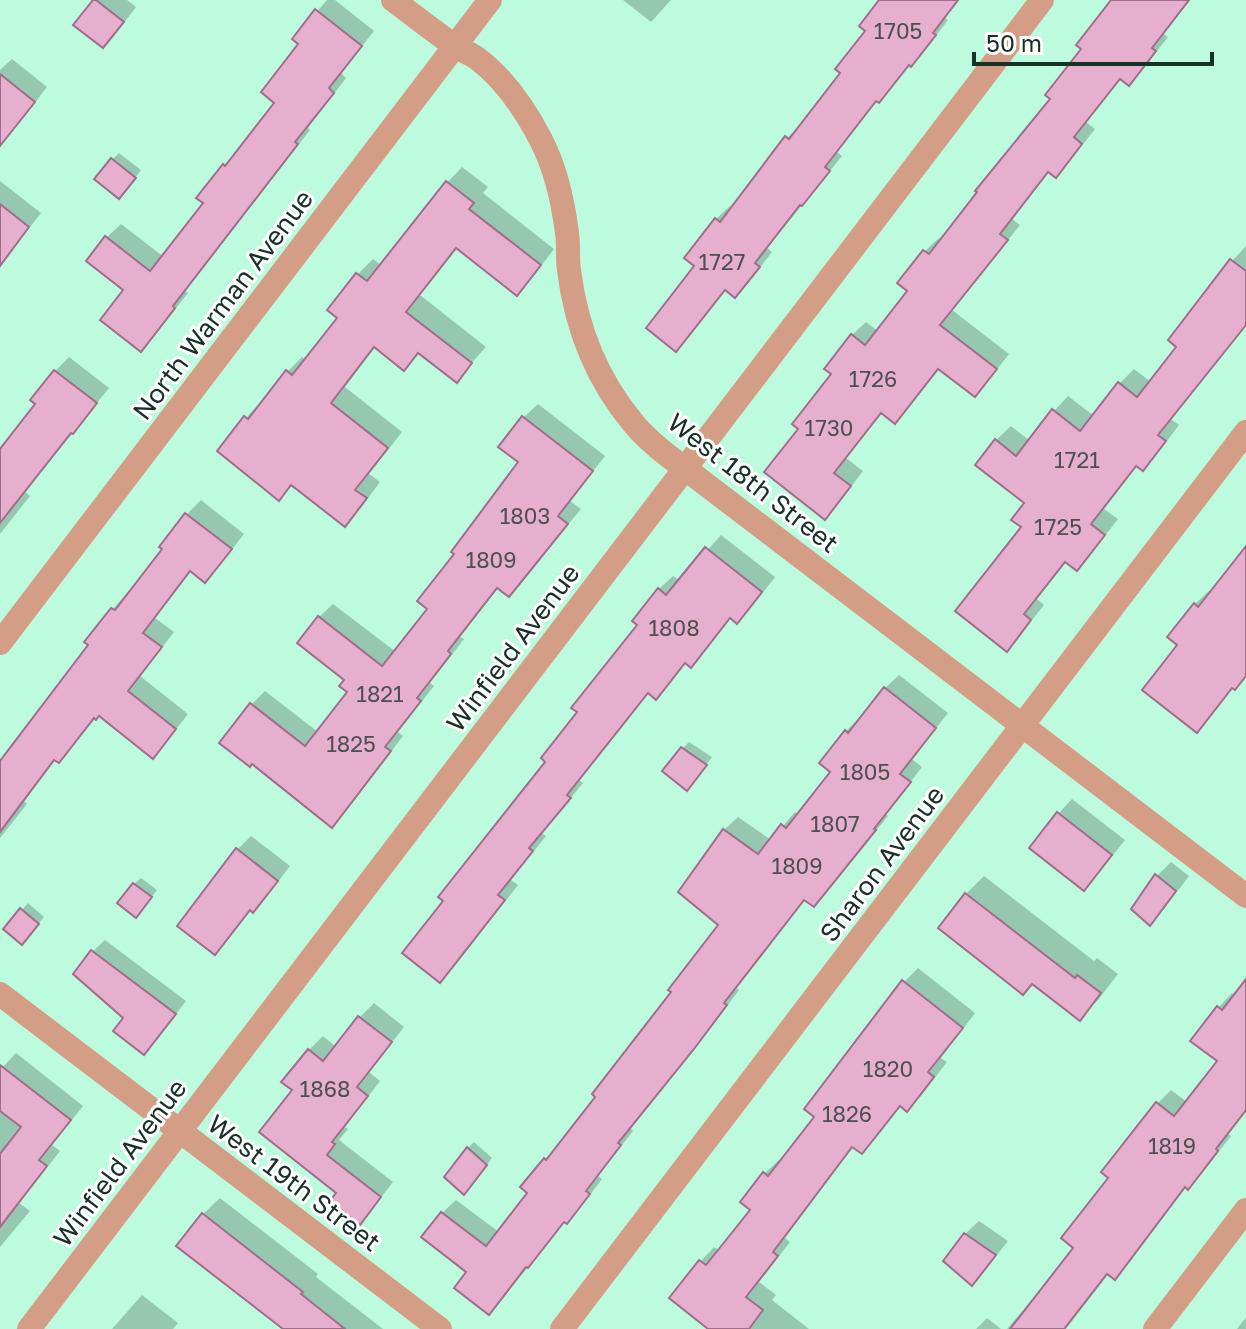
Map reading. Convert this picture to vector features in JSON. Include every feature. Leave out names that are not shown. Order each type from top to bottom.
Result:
[{"type":"street","name":"West 18th Street","points":[[393,0],[455,46],[478,58],[499,78],[540,138],[557,179],[579,324],[601,378],[635,426],[656,446],[1246,896]]},
{"type":"street","name":"North Warman Avenue","points":[[0,643],[490,0]]},
{"type":"street","name":"Winfield Avenue","points":[[29,1329],[1042,0]]},
{"type":"street","name":"Sharon Avenue","points":[[562,1329],[1246,432]]},
{"type":"street","name":"West 19th Street","points":[[0,994],[440,1329]]},
{"type":"street","points":[[1155,1329],[1246,1210]]},
{"type":"building","points":[[93,0],[124,22],[103,48],[73,25]]},
{"type":"building","points":[[879,0],[958,0],[911,67],[909,65],[879,103],[876,101],[825,167],[830,171],[755,263],[760,267],[735,298],[725,290],[676,352],[646,328],[694,266],[684,258],[715,218],[720,222],[785,136],[789,139],[840,73],[835,69],[865,31],[859,26]]},
{"type":"building","points":[[1111,0],[1189,0],[1152,48],[1156,51],[1129,86],[1120,79],[1074,137],[1082,144],[1056,178],[1048,172],[1000,234],[1008,240],[940,325],[997,369],[975,397],[938,369],[895,424],[881,413],[834,473],[851,486],[825,520],[764,472],[798,429],[792,424],[831,374],[824,369],[851,334],[865,345],[907,291],[897,283],[923,250],[929,254],[975,191],[1050,99],[1045,95],[1081,49],[1076,45]]},
{"type":"building","points":[[315,9],[362,46],[329,88],[334,93],[295,142],[298,144],[141,352],[100,320],[123,290],[86,261],[105,236],[150,271],[203,203],[196,198],[274,103],[261,92],[298,44],[292,39]]},
{"type":"building","points":[[0,74],[35,102],[0,146]]},
{"type":"building","points":[[111,158],[136,178],[119,199],[94,179]]},
{"type":"building","points":[[446,181],[474,203],[469,209],[541,265],[517,296],[456,248],[406,312],[472,363],[457,383],[418,353],[404,371],[374,347],[331,403],[388,448],[355,490],[367,498],[345,527],[291,485],[279,501],[217,451],[244,416],[248,419],[286,370],[292,375],[337,318],[327,310],[356,273],[367,281]]},
{"type":"building","points":[[0,204],[29,227],[0,266]]},
{"type":"building","points":[[1230,259],[1246,271],[1246,325],[1158,435],[1166,441],[1143,471],[1136,466],[1091,524],[1105,535],[1077,571],[1065,562],[1024,614],[1031,620],[1007,652],[955,611],[1021,527],[1011,520],[1024,503],[975,465],[995,439],[1016,456],[1052,409],[1080,431],[1118,382],[1137,397],[1176,347],[1168,340]]},
{"type":"building","points":[[54,370],[97,403],[0,523],[0,449],[35,404],[30,400]]},
{"type":"building","points":[[522,416],[593,471],[558,516],[568,524],[509,597],[497,588],[448,651],[451,654],[417,698],[421,701],[385,747],[391,751],[332,828],[252,764],[250,767],[219,743],[250,703],[305,746],[347,692],[339,686],[344,680],[297,643],[318,616],[382,666],[427,609],[417,601],[518,462],[498,447]]},
{"type":"building","points":[[185,513],[232,549],[205,583],[190,571],[143,633],[162,647],[128,691],[176,729],[153,759],[99,716],[96,720],[94,718],[59,763],[54,760],[0,832],[0,761],[88,645],[84,642],[111,608],[115,610],[162,549],[159,547]]},
{"type":"building","points":[[1246,546],[1246,676],[1235,690],[1232,688],[1197,733],[1142,690],[1177,645],[1167,637],[1194,603],[1198,607]]},
{"type":"building","points":[[705,547],[762,592],[737,624],[730,618],[691,668],[685,663],[656,700],[648,693],[567,795],[571,798],[529,848],[533,851],[498,895],[505,900],[440,983],[402,953],[443,901],[438,897],[545,762],[541,758],[577,712],[571,708],[637,625],[632,621],[658,588],[666,595]]},
{"type":"building","points":[[884,687],[936,728],[900,774],[911,782],[814,907],[804,900],[724,1003],[727,1005],[694,1049],[618,1143],[621,1145],[586,1191],[590,1194],[489,1315],[454,1288],[466,1272],[421,1237],[441,1212],[486,1246],[527,1193],[520,1187],[544,1158],[546,1160],[595,1097],[592,1094],[718,925],[678,892],[723,829],[758,854],[781,824],[786,828],[830,772],[819,763],[845,730],[848,733]]},
{"type":"building","points":[[681,747],[707,765],[687,791],[662,771]]},
{"type":"building","points":[[1057,812],[1112,855],[1084,891],[1029,848]]},
{"type":"building","points":[[236,848],[278,881],[253,913],[250,910],[215,955],[177,926]]},
{"type":"building","points":[[1155,874],[1176,891],[1150,926],[1131,909]]},
{"type":"building","points":[[133,883],[152,897],[136,918],[117,903]]},
{"type":"building","points":[[965,893],[1075,978],[1077,975],[1101,993],[1080,1021],[1032,984],[1023,995],[938,928]]},
{"type":"building","points":[[20,908],[39,924],[22,945],[3,929]]},
{"type":"building","points":[[91,950],[176,1014],[144,1055],[113,1031],[123,1018],[73,974]]},
{"type":"building","points":[[1246,979],[1246,1110],[1188,1190],[1185,1187],[1115,1280],[1107,1274],[1064,1329],[1010,1329],[1073,1248],[1061,1238],[1108,1178],[1101,1172],[1156,1102],[1174,1116],[1217,1061],[1190,1041],[1217,1006],[1222,1010]]},
{"type":"building","points":[[902,980],[963,1028],[928,1072],[934,1077],[907,1112],[900,1106],[862,1154],[852,1147],[773,1252],[778,1256],[746,1297],[763,1310],[749,1329],[708,1329],[669,1298],[699,1260],[706,1265],[750,1210],[740,1202],[763,1172],[768,1176],[814,1117],[804,1109]]},
{"type":"building","points":[[358,1016],[392,1042],[357,1087],[368,1096],[332,1142],[335,1144],[327,1155],[381,1197],[360,1225],[330,1201],[336,1193],[259,1132],[292,1090],[281,1082],[308,1049],[323,1061]]},
{"type":"building","points":[[0,1065],[71,1120],[39,1160],[47,1166],[0,1227],[0,1154],[21,1127],[0,1111]]},
{"type":"building","points":[[467,1147],[487,1165],[464,1195],[444,1177]]},
{"type":"building","points":[[202,1213],[345,1329],[283,1329],[176,1246]]},
{"type":"building","points":[[964,1233],[996,1255],[972,1286],[943,1261]]}]
